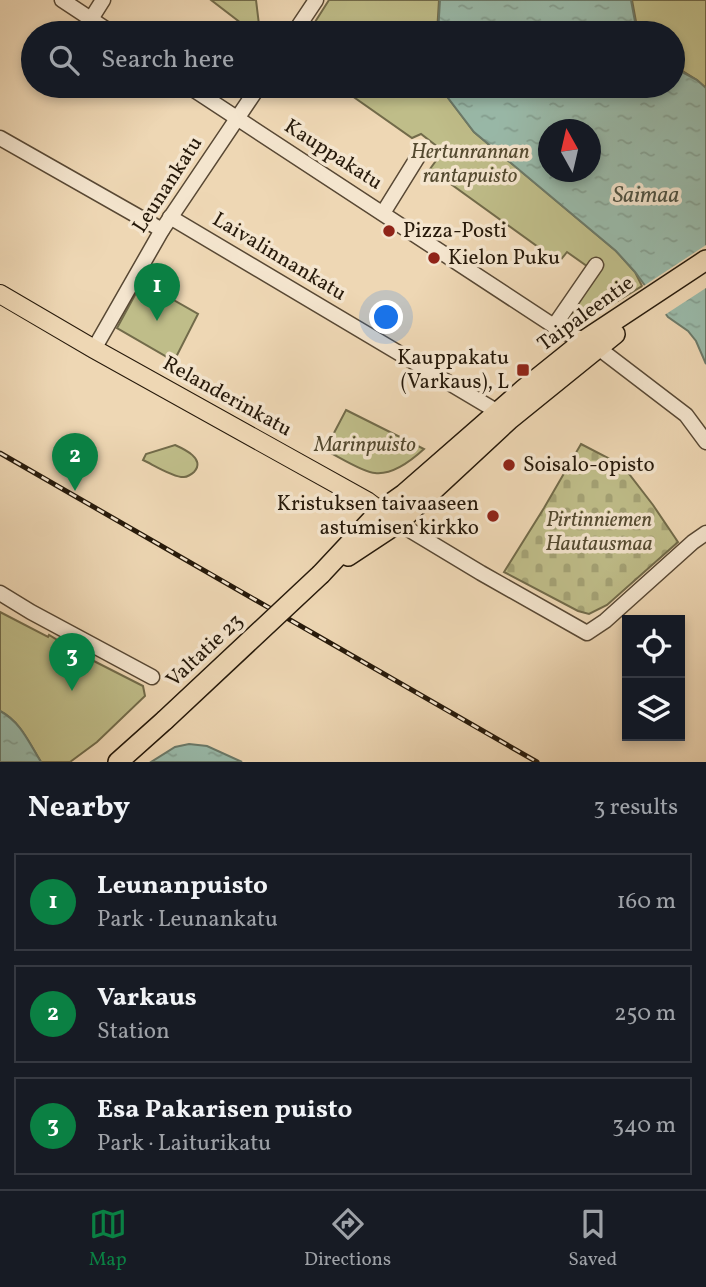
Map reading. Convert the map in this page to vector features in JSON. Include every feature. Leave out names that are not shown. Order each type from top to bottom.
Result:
[{"type":"highway","name":"Taipaleentie","points":[[504,415],[591,344],[706,260]]},
{"type":"highway","name":"Taipaleentie","points":[[628,317],[706,273]]},
{"type":"highway","name":"Valtatie 23","points":[[118,762],[324,571],[380,511],[504,415]]},
{"type":"highway","name":"Valtatie 23","points":[[324,571],[398,523],[504,415]]},
{"type":"main road","name":"Relanderinkatu","points":[[0,293],[94,349],[355,495],[398,523]]},
{"type":"street","points":[[62,0],[94,21]]},
{"type":"street","points":[[91,19],[103,0]]},
{"type":"street","points":[[302,21],[316,0]]},
{"type":"street","name":"Kauppakatu","points":[[206,98],[563,332],[591,344],[686,415],[706,442]]},
{"type":"street","name":"Leunankatu","points":[[94,349],[166,223],[251,98]]},
{"type":"street","name":"Laivalinnankatu","points":[[0,138],[166,223],[504,415]]},
{"type":"street","points":[[383,213],[419,155]]},
{"type":"street","points":[[554,326],[596,265]]},
{"type":"street","name":"Relanderinkatu","points":[[398,523],[587,633],[605,621],[706,533]]},
{"type":"street","points":[[0,593],[152,677]]},
{"type":"green space","points":[[211,0],[256,0],[259,21],[238,21]]},
{"type":"green space","points":[[329,0],[439,0],[438,21],[316,21]]},
{"type":"green space","points":[[632,0],[706,0],[706,88],[685,72],[685,21],[636,21]]},
{"type":"green space","name":"Hertunrannan rantapuisto","points":[[355,98],[448,98],[474,132],[616,251],[635,272],[642,286],[586,320],[572,318],[569,314],[598,274],[567,252],[559,262],[430,169],[443,151],[421,134],[412,138]]},
{"type":"green space","points":[[142,282],[198,314],[174,361],[117,328]]},
{"type":"green space","name":"Marinpuisto","points":[[346,410],[424,449],[408,462],[388,472],[375,473],[357,467],[325,450]]},
{"type":"green space","name":"Pirtinniemen Hautausmaa","points":[[581,444],[626,470],[678,542],[607,605],[589,614],[578,611],[504,572]]},
{"type":"green space","points":[[175,445],[196,459],[197,467],[188,476],[175,475],[143,460],[146,454]]},
{"type":"green space","points":[[0,612],[143,686],[145,696],[97,742],[70,762],[41,762],[19,727],[0,711]]},
{"type":"water","points":[[440,0],[631,0],[635,21],[439,21]]},
{"type":"water","name":"Saimaa","points":[[685,74],[706,88],[706,364],[696,341],[688,331],[668,317],[616,251],[474,132],[448,98],[685,98]]},
{"type":"water","points":[[0,711],[19,727],[41,762],[0,762]]},
{"type":"water","points":[[189,744],[207,746],[242,762],[151,762],[175,747]]},
{"type":"pier","points":[[706,245],[706,288],[663,316],[642,287]]},
{"type":"railway","points":[[0,453],[537,762]]},
{"type":"place","name":"Pizza-Posti","points":[[389,231]]},
{"type":"place","name":"Kielon Puku","points":[[434,258]]},
{"type":"place","name":"Leunanpuisto","points":[[157,321]]},
{"type":"place","name":"Kauppakatu (Varkaus), L","points":[[523,370]]},
{"type":"place","name":"Soisalo-opisto","points":[[509,465]]},
{"type":"place","name":"Varkaus","points":[[75,491]]},
{"type":"place","name":"Kristuksen taivaaseen astumisen kirkko","points":[[493,516]]},
{"type":"place","name":"Esa Pakarisen puisto","points":[[72,691]]}]
